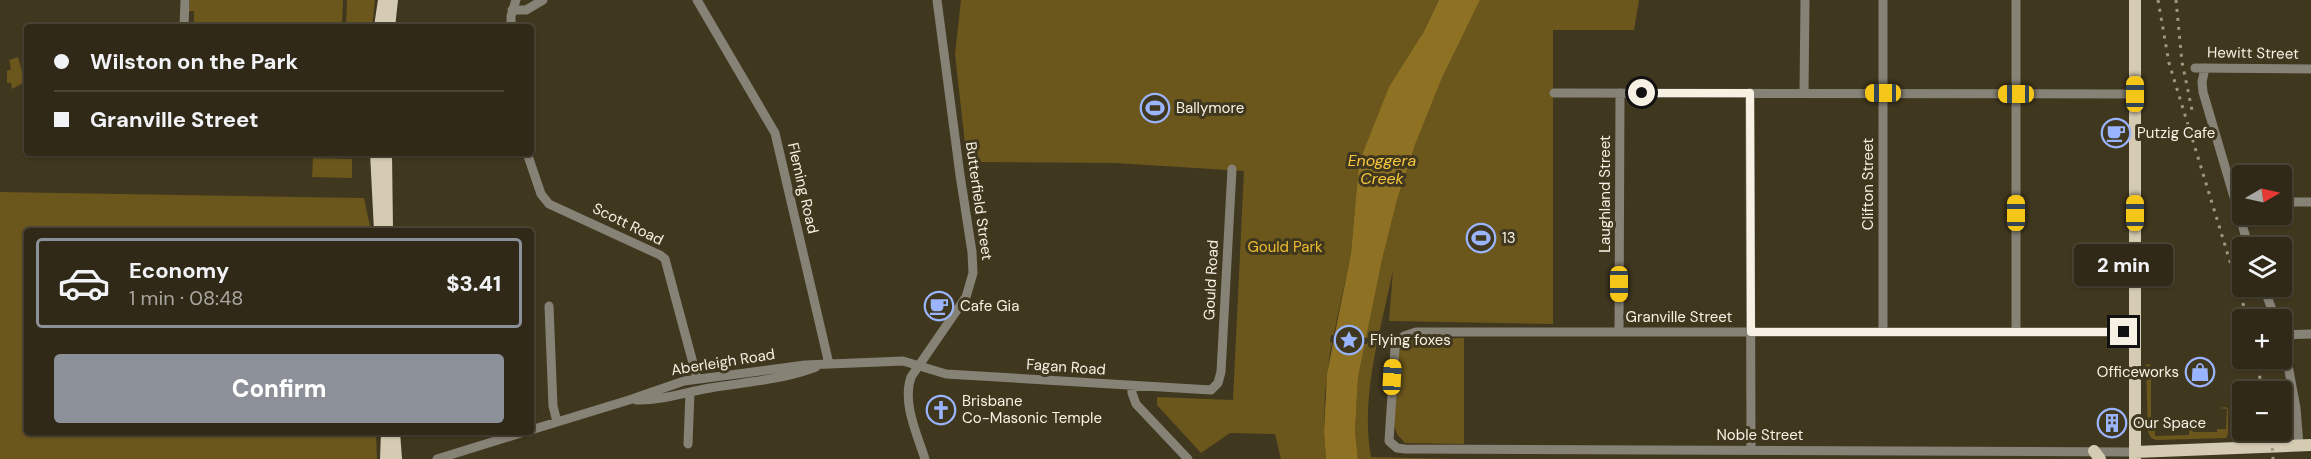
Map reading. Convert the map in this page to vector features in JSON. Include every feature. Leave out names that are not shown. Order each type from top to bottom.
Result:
[{"type":"main road","points":[[380,24],[384,0]]},
{"type":"main road","points":[[389,24],[392,0]]},
{"type":"main road","points":[[2134,0],[2135,456],[2305,445]]},
{"type":"main road","points":[[376,156],[380,228]]},
{"type":"main road","points":[[386,156],[387,228]]},
{"type":"main road","points":[[386,459],[387,435]]},
{"type":"main road","points":[[394,435],[396,459]]},
{"type":"street","points":[[184,24],[185,0]]},
{"type":"street","points":[[511,24],[512,10],[516,0]]},
{"type":"street","points":[[512,10],[528,9],[543,0]]},
{"type":"street","name":"Fleming Road","points":[[697,0],[775,133],[827,364]]},
{"type":"street","name":"Butterfield Street","points":[[925,459],[908,398],[911,377],[966,297],[973,273],[937,0]]},
{"type":"street","points":[[1804,93],[1805,0]]},
{"type":"street","name":"Clifton Street","points":[[1883,0],[1883,332]]},
{"type":"street","points":[[2016,0],[2016,332]]},
{"type":"street","name":"Hewitt Street","points":[[2194,68],[2311,69]]},
{"type":"street","points":[[2205,68],[2202,80],[2203,92],[2232,180]]},
{"type":"street","points":[[1554,93],[2135,94]]},
{"type":"street","name":"Laughland Street","points":[[1619,332],[1620,93]]},
{"type":"street","points":[[1750,93],[1751,450]]},
{"type":"street","name":"Scott Road","points":[[528,156],[541,194],[549,204],[660,255],[665,260],[697,378]]},
{"type":"street","name":"Gould Road","points":[[1211,390],[1218,383],[1221,372],[1232,169]]},
{"type":"street","points":[[2292,202],[2311,202]]},
{"type":"street","points":[[549,306],[553,406],[556,422]]},
{"type":"street","name":"Granville Street","points":[[1389,441],[1393,359],[1397,343],[1404,336],[1416,332],[2136,332]]},
{"type":"street","points":[[2292,334],[2311,334]]},
{"type":"street","name":"Aberleigh Road","points":[[534,429],[629,400],[668,385],[697,378],[827,364],[903,361],[921,365]]},
{"type":"street","name":"Aberleigh Road","points":[[629,400],[651,400],[790,376],[827,364]]},
{"type":"street","name":"Fagan Road","points":[[921,365],[946,374],[1211,390]]},
{"type":"street","points":[[2289,369],[2305,445]]},
{"type":"street","points":[[1132,387],[1136,404],[1188,459]]},
{"type":"street","points":[[688,444],[690,392]]},
{"type":"street","points":[[436,459],[514,435]]},
{"type":"street","name":"Noble Street","points":[[1389,441],[1397,448],[1405,449],[1751,450],[2135,456]]},
{"type":"green space","points":[[190,0],[343,0],[342,24],[194,24],[194,11],[189,11]]},
{"type":"green space","points":[[347,0],[375,0],[372,24],[346,24]]},
{"type":"green space","name":"Ballymore","points":[[961,0],[1439,0],[1359,163],[1351,253],[1330,353],[1325,394],[1326,459],[1281,459],[1275,434],[1230,433],[1201,453],[1157,405],[1157,397],[1233,400],[1244,171],[1114,163],[967,162],[955,54]]},
{"type":"green space","points":[[1480,0],[1639,0],[1634,30],[1553,30],[1553,324],[1389,321],[1393,270],[1370,387],[1368,434],[1371,457],[1458,459],[1358,459],[1355,431],[1358,378],[1382,260],[1397,200],[1415,145],[1442,78]]},
{"type":"green space","points":[[18,57],[24,78],[24,83],[12,89],[11,83],[7,83],[7,71],[11,69],[9,60]]},
{"type":"green space","points":[[313,158],[352,159],[352,178],[312,177]]},
{"type":"green space","points":[[0,192],[364,198],[370,228],[24,228],[24,435],[376,435],[377,459],[0,459]]},
{"type":"green space","points":[[1464,338],[1464,444],[1405,443],[1397,434],[1394,425],[1399,351],[1411,339]]},
{"type":"green space","points":[[2146,365],[2151,366],[2151,425],[2155,429],[2155,436],[2189,435],[2189,430],[2192,429],[2193,432],[2217,432],[2217,429],[2226,429],[2227,409],[2219,408],[2226,407],[2228,409],[2228,434],[2226,438],[2156,440],[2151,438],[2148,432]]},
{"type":"water","name":"Enoggera Creek","points":[[1439,0],[1480,0],[1442,78],[1415,145],[1397,200],[1382,260],[1358,378],[1355,431],[1358,459],[1326,459],[1324,432],[1327,374],[1351,253],[1359,163],[1389,87],[1423,33]]},
{"type":"pier","points":[[1331,335],[1369,338],[1367,344],[1330,342]]},
{"type":"railway","points":[[2158,0],[2169,63],[2245,309]]},
{"type":"railway","points":[[2176,0],[2182,62],[2193,115]]},
{"type":"railway","points":[[2259,369],[2260,381]]},
{"type":"railway","points":[[2272,441],[2273,459]]},
{"type":"place","name":"Ballymore","points":[[1155,108]]},
{"type":"place","name":"Putzig Cafe","points":[[2116,133]]},
{"type":"place","name":"13","points":[[1481,238]]},
{"type":"place","name":"Cafe Gia","points":[[939,306]]},
{"type":"place","name":"Flying foxes","points":[[1349,340]]},
{"type":"place","name":"Officeworks","points":[[2200,372]]},
{"type":"place","name":"Brisbane Co-Masonic Temple","points":[[941,410]]},
{"type":"place","name":"Our Space","points":[[2112,423]]},
{"type":"route","points":[[1642,93],[1750,93],[1751,332],[2124,332]]},
{"type":"park label","name":"Gould Park","points":[[1285,247]]}]
